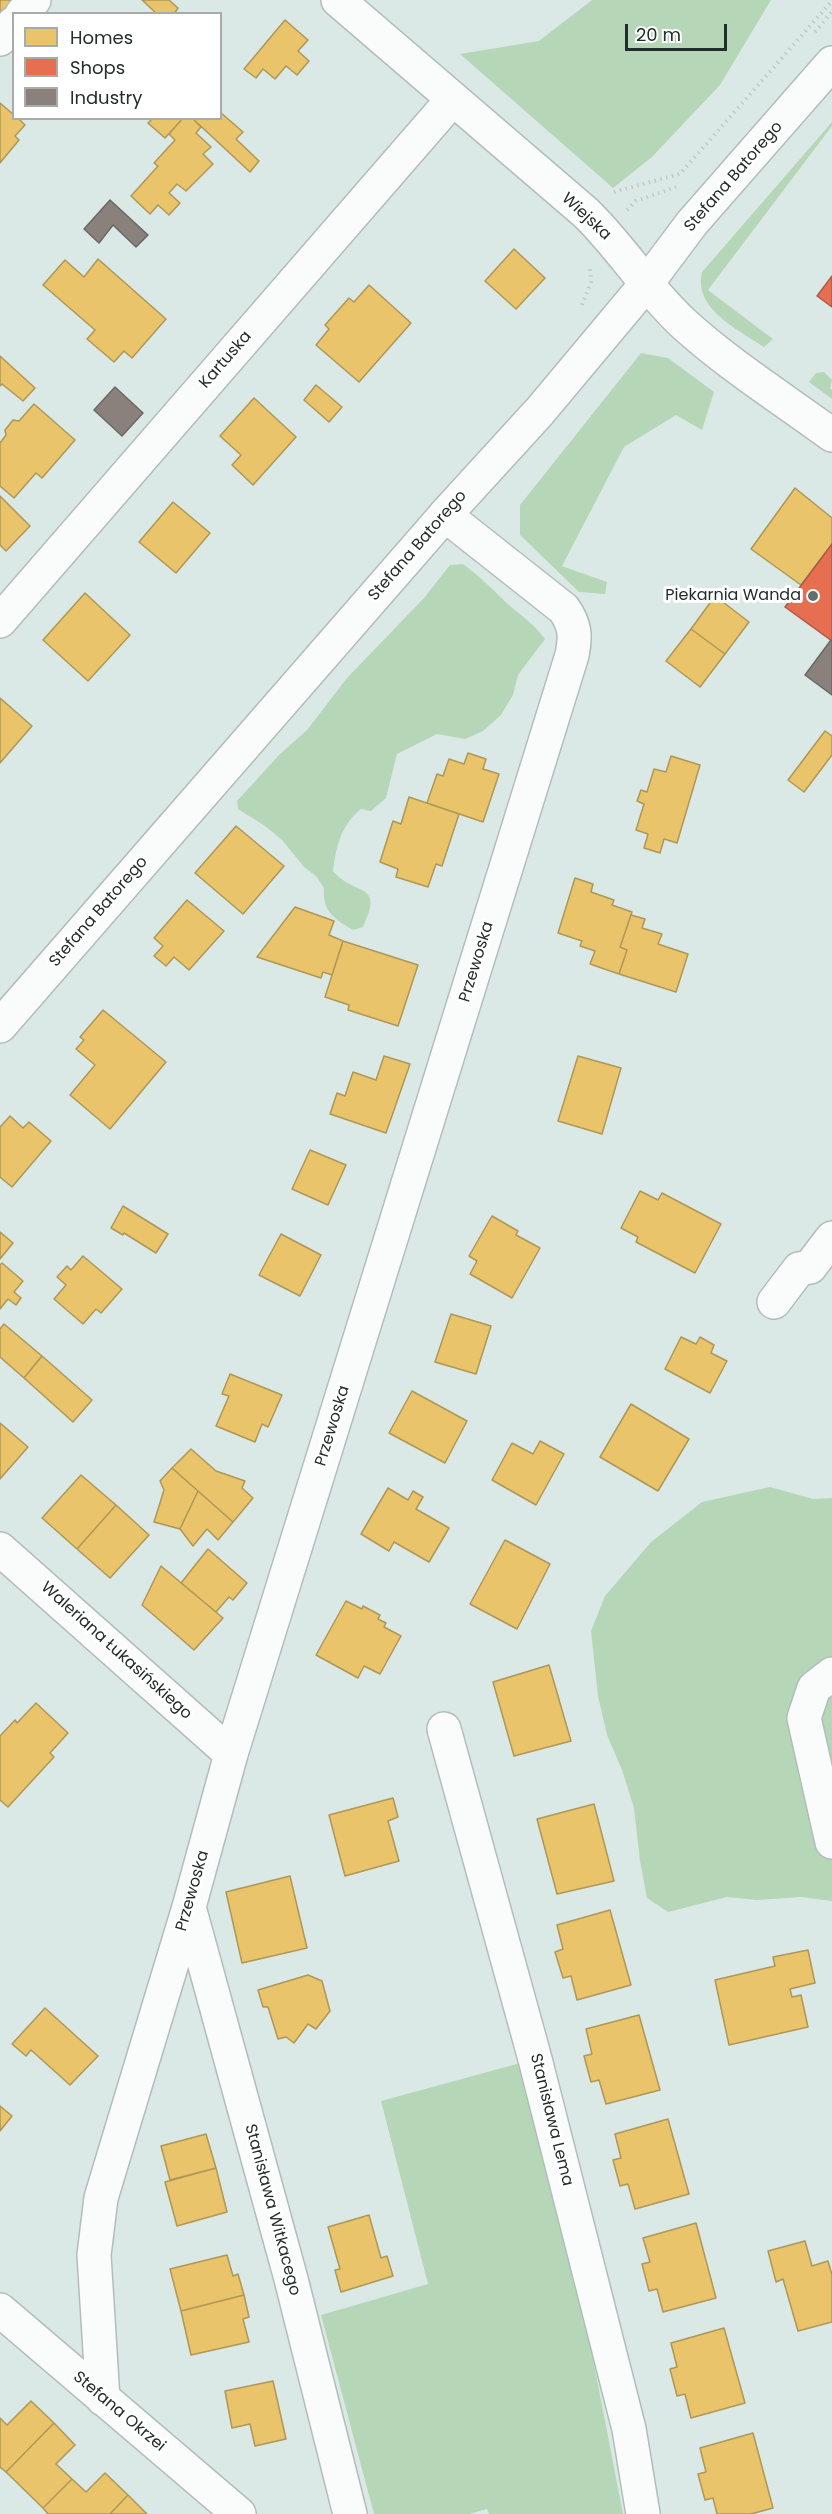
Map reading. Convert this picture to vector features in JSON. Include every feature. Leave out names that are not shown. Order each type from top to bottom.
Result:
[{"type":"street","points":[[24,12],[34,0]]},
{"type":"street","name":"Wiejska","points":[[338,0],[586,213],[683,323],[832,435]]},
{"type":"street","points":[[0,39],[12,25]]},
{"type":"street","name":"Stefana Batorego","points":[[0,1026],[445,515],[540,411],[647,283],[692,223],[832,63]]},
{"type":"street","name":"Kartuska","points":[[0,621],[452,100]]},
{"type":"street","name":"Przewoska","points":[[103,2399],[94,2255],[101,2198],[189,1907],[231,1754],[569,666],[576,635],[572,621],[564,609],[445,515]]},
{"type":"street","points":[[774,1302],[799,1269],[810,1267],[832,1238]]},
{"type":"street","name":"Waleriana Łukasińskiego","points":[[0,1549],[231,1754]]},
{"type":"street","points":[[832,1674],[814,1688],[804,1718],[832,1842]]},
{"type":"street","name":"Stanisława Lema","points":[[444,1729],[547,2105],[629,2429],[643,2514]]},
{"type":"street","name":"Stanisława Witkacego","points":[[189,1907],[291,2279],[350,2514]]},
{"type":"street","name":"Stefana Okrzei","points":[[0,2310],[239,2514]]},
{"type":"path","points":[[603,195],[680,174],[832,1]]},
{"type":"path","points":[[623,213],[636,201],[683,184]]},
{"type":"green space","points":[[592,0],[771,0],[720,85],[652,157],[613,188],[460,54],[539,41]]},
{"type":"green space","points":[[832,122],[832,126],[708,290],[773,339],[764,347],[731,326],[711,308],[704,297],[701,285],[702,272]]},
{"type":"green space","points":[[641,353],[668,358],[714,392],[702,430],[676,415],[624,447],[562,566],[607,582],[605,594],[579,592],[520,535],[520,505]]},
{"type":"green space","points":[[824,372],[832,380],[830,389],[832,399],[809,382],[816,373]]},
{"type":"green space","points":[[463,564],[533,625],[545,639],[518,675],[513,695],[501,715],[483,731],[465,739],[437,734],[397,754],[386,798],[371,811],[361,809],[344,829],[333,871],[342,879],[364,891],[371,903],[363,927],[353,930],[331,914],[325,903],[324,888],[316,876],[304,867],[282,840],[238,809],[237,801],[279,755],[307,730],[347,678],[424,598],[450,565]]},
{"type":"green space","points":[[770,1487],[813,1499],[832,1498],[832,1901],[801,1897],[757,1900],[727,1897],[668,1912],[647,1898],[634,1808],[622,1770],[607,1735],[598,1696],[591,1631],[605,1596],[651,1542],[702,1502]]},
{"type":"green space","points":[[535,2059],[623,2514],[489,2514],[487,2509],[469,2514],[374,2514],[321,2315],[428,2284],[381,2101]]},
{"type":"building: Homes","points":[[0,0],[12,2],[0,17]]},
{"type":"building: Homes","points":[[142,0],[169,0],[178,8],[175,12],[155,12]]},
{"type":"building: Homes","points":[[285,20],[308,40],[298,51],[309,61],[297,75],[286,66],[275,79],[263,69],[256,78],[244,69]]},
{"type":"building: Homes","points":[[0,103],[12,113],[12,120],[20,120],[25,125],[15,136],[19,140],[0,163]]},
{"type":"building: Homes","points":[[222,114],[243,132],[236,139],[259,161],[250,172],[194,120],[222,120]]},
{"type":"building: Homes","points":[[151,120],[181,120],[165,138],[148,123]]},
{"type":"building: Homes","points":[[181,120],[194,120],[201,127],[196,133],[211,147],[203,154],[213,164],[186,191],[177,184],[169,193],[180,203],[169,215],[158,205],[150,214],[131,196],[158,166],[154,163],[175,140],[169,134]]},
{"type":"building: Homes","points":[[514,249],[545,278],[516,309],[485,281]]},
{"type":"building: Homes","points":[[98,259],[166,319],[132,358],[124,351],[114,362],[87,339],[95,330],[43,285],[65,260],[84,277]]},
{"type":"building: Homes","points":[[369,285],[411,323],[359,382],[316,345],[329,329],[325,325],[349,298],[354,302]]},
{"type":"building: Homes","points":[[0,356],[35,388],[23,401],[2,384],[0,386]]},
{"type":"building: Homes","points":[[316,385],[342,407],[329,422],[304,400]]},
{"type":"building: Homes","points":[[254,398],[296,437],[253,485],[232,465],[241,455],[220,436]]},
{"type":"building: Homes","points":[[34,404],[75,440],[42,478],[36,473],[14,498],[0,486],[0,443],[6,435],[5,430],[13,420],[19,421]]},
{"type":"building: Homes","points":[[795,488],[832,518],[832,544],[801,585],[751,549]]},
{"type":"building: Homes","points":[[0,496],[30,526],[6,551],[0,545]]},
{"type":"building: Homes","points":[[173,502],[210,533],[176,573],[139,542]]},
{"type":"building: Homes","points":[[85,593],[130,635],[88,681],[43,640]]},
{"type":"building: Homes","points":[[715,596],[749,622],[725,654],[691,629]]},
{"type":"building: Homes","points":[[691,629],[725,654],[700,687],[666,661]]},
{"type":"building: Homes","points":[[0,698],[32,726],[0,763]]},
{"type":"building: Homes","points":[[825,731],[832,736],[832,755],[804,792],[788,780]]},
{"type":"building: Homes","points":[[468,753],[486,759],[483,769],[499,774],[483,822],[427,803],[437,774],[443,776],[449,759],[464,764]]},
{"type":"building: Homes","points":[[671,756],[700,765],[677,843],[664,839],[660,853],[644,848],[648,834],[636,830],[644,804],[637,801],[641,790],[647,792],[654,769],[666,772]]},
{"type":"building: Homes","points":[[409,797],[459,814],[442,866],[436,864],[428,887],[396,877],[398,869],[380,862],[393,821],[401,824]]},
{"type":"building: Homes","points":[[236,826],[284,866],[243,914],[195,873]]},
{"type":"building: Homes","points":[[575,878],[593,884],[591,892],[614,900],[612,905],[632,912],[620,947],[627,950],[619,974],[590,964],[595,951],[580,946],[582,941],[558,933]]},
{"type":"building: Homes","points":[[187,900],[224,931],[189,970],[174,957],[166,966],[154,956],[163,946],[154,938]]},
{"type":"building: Homes","points":[[295,907],[334,921],[329,935],[343,941],[332,975],[323,972],[321,978],[257,957]]},
{"type":"building: Homes","points":[[631,915],[645,919],[642,928],[662,934],[658,944],[688,954],[676,992],[619,974],[627,950],[620,947]]},
{"type":"building: Homes","points":[[343,941],[418,965],[398,1026],[348,1010],[349,1005],[325,997]]},
{"type":"building: Homes","points":[[103,1010],[166,1062],[110,1129],[70,1095],[95,1065],[76,1049],[84,1040],[80,1037]]},
{"type":"building: Homes","points":[[384,1056],[410,1064],[386,1133],[330,1114],[337,1093],[345,1096],[353,1072],[376,1080]]},
{"type":"building: Homes","points":[[578,1056],[621,1068],[602,1134],[558,1121]]},
{"type":"building: Homes","points":[[10,1116],[23,1128],[29,1122],[51,1141],[12,1187],[0,1177],[0,1127]]},
{"type":"building: Homes","points":[[310,1150],[346,1165],[328,1205],[292,1189]]},
{"type":"building: Homes","points":[[640,1191],[658,1200],[662,1193],[721,1224],[695,1273],[636,1242],[638,1237],[621,1228]]},
{"type":"building: Homes","points":[[123,1206],[168,1234],[156,1253],[124,1233],[123,1235],[111,1228]]},
{"type":"building: Homes","points":[[492,1216],[518,1231],[516,1235],[540,1248],[512,1298],[470,1274],[477,1261],[469,1256]]},
{"type":"building: Homes","points":[[0,1232],[13,1243],[0,1259]]},
{"type":"building: Homes","points":[[281,1234],[321,1255],[300,1296],[259,1275]]},
{"type":"building: Homes","points":[[83,1256],[122,1289],[101,1313],[96,1309],[83,1324],[54,1299],[66,1285],[57,1277],[67,1266],[71,1270]]},
{"type":"building: Homes","points":[[2,1263],[23,1281],[14,1292],[21,1298],[16,1305],[8,1299],[0,1309],[0,1265]]},
{"type":"building: Homes","points":[[451,1314],[491,1326],[476,1374],[435,1362]]},
{"type":"building: Homes","points":[[4,1324],[42,1356],[24,1378],[0,1357],[0,1329]]},
{"type":"building: Homes","points":[[681,1337],[696,1344],[700,1337],[714,1345],[711,1353],[727,1361],[710,1393],[665,1369]]},
{"type":"building: Homes","points":[[42,1356],[92,1400],[73,1422],[24,1378]]},
{"type":"building: Homes","points":[[230,1374],[282,1395],[268,1427],[262,1424],[255,1442],[216,1426],[229,1396],[222,1394]]},
{"type":"building: Homes","points":[[412,1391],[467,1421],[445,1463],[389,1433]]},
{"type":"building: Homes","points":[[631,1404],[689,1439],[658,1491],[600,1457]]},
{"type":"building: Homes","points":[[0,1423],[28,1447],[0,1479]]},
{"type":"building: Homes","points":[[540,1441],[564,1454],[536,1505],[492,1480],[512,1443],[533,1454]]},
{"type":"building: Homes","points":[[191,1449],[216,1471],[245,1481],[242,1488],[253,1498],[233,1522],[172,1468]]},
{"type":"building: Homes","points":[[172,1468],[198,1491],[180,1529],[154,1522],[164,1490],[160,1481]]},
{"type":"building: Homes","points":[[81,1475],[116,1505],[77,1549],[42,1518]]},
{"type":"building: Homes","points":[[388,1488],[408,1500],[413,1491],[423,1497],[416,1509],[449,1528],[429,1562],[394,1542],[389,1551],[361,1534]]},
{"type":"building: Homes","points":[[198,1491],[233,1522],[218,1540],[207,1529],[193,1546],[180,1529]]},
{"type":"building: Homes","points":[[116,1505],[149,1535],[110,1578],[77,1549]]},
{"type":"building: Homes","points":[[505,1540],[550,1564],[517,1629],[470,1604]]},
{"type":"building: Homes","points":[[208,1549],[247,1583],[233,1600],[229,1597],[216,1612],[181,1583]]},
{"type":"building: Homes","points":[[161,1566],[223,1618],[194,1650],[142,1605]]},
{"type":"building: Homes","points":[[346,1601],[362,1609],[363,1606],[380,1615],[378,1619],[386,1623],[384,1627],[401,1636],[380,1674],[364,1666],[358,1678],[316,1655]]},
{"type":"building: Homes","points":[[549,1665],[571,1741],[514,1756],[493,1682]]},
{"type":"building: Homes","points":[[36,1703],[68,1733],[50,1753],[54,1757],[8,1807],[0,1800],[0,1736],[15,1720],[17,1723]]},
{"type":"building: Homes","points":[[393,1798],[398,1817],[388,1821],[399,1861],[345,1876],[329,1815]]},
{"type":"building: Homes","points":[[594,1804],[614,1881],[557,1894],[537,1819]]},
{"type":"building: Homes","points":[[290,1876],[307,1948],[242,1963],[226,1892]]},
{"type":"building: Homes","points":[[610,1910],[631,1985],[577,2000],[571,1976],[563,1978],[555,1952],[563,1949],[557,1925]]},
{"type":"building: Homes","points":[[808,1950],[815,1983],[790,1989],[792,1997],[801,1995],[808,2027],[729,2045],[715,1980],[775,1966],[773,1957]]},
{"type":"building: Homes","points":[[308,1975],[322,1981],[330,2011],[316,2029],[308,2024],[294,2043],[286,2037],[278,2039],[268,2007],[263,2007],[258,1990]]},
{"type":"building: Homes","points":[[45,2008],[98,2056],[70,2085],[31,2050],[26,2056],[12,2044]]},
{"type":"building: Homes","points":[[639,2015],[660,2090],[606,2104],[599,2080],[591,2082],[584,2056],[592,2054],[586,2029]]},
{"type":"building: Homes","points":[[0,2106],[12,2116],[0,2131]]},
{"type":"building: Homes","points":[[668,2119],[689,2194],[635,2209],[628,2184],[620,2186],[613,2160],[621,2158],[615,2134]]},
{"type":"building: Homes","points":[[206,2134],[216,2168],[170,2180],[161,2146]]},
{"type":"building: Homes","points":[[216,2168],[227,2212],[177,2226],[165,2182]]},
{"type":"building: Homes","points":[[369,2215],[381,2258],[387,2256],[393,2276],[341,2292],[335,2270],[340,2269],[328,2227]]},
{"type":"building: Homes","points":[[696,2223],[716,2298],[663,2312],[657,2289],[649,2291],[642,2264],[650,2262],[643,2238]]},
{"type":"building: Homes","points":[[805,2241],[812,2266],[828,2261],[832,2275],[832,2322],[798,2331],[783,2279],[776,2282],[768,2251]]},
{"type":"building: Homes","points":[[227,2255],[233,2276],[238,2274],[244,2295],[181,2311],[170,2269]]},
{"type":"building: Homes","points":[[244,2295],[249,2317],[243,2319],[249,2342],[191,2355],[181,2311]]},
{"type":"building: Homes","points":[[724,2328],[745,2403],[691,2418],[685,2394],[677,2396],[670,2369],[677,2367],[671,2343]]},
{"type":"building: Homes","points":[[273,2381],[286,2439],[255,2446],[250,2424],[232,2428],[225,2391]]},
{"type":"building: Homes","points":[[31,2401],[54,2423],[6,2472],[0,2467],[0,2418],[7,2425]]},
{"type":"building: Homes","points":[[54,2423],[75,2445],[56,2464],[72,2479],[43,2508],[6,2472]]},
{"type":"building: Homes","points":[[753,2433],[773,2508],[751,2514],[717,2514],[713,2498],[705,2500],[698,2474],[706,2472],[700,2448]]},
{"type":"building: Homes","points":[[105,2473],[128,2495],[110,2514],[48,2514],[43,2508],[72,2479],[86,2492]]},
{"type":"building: Homes","points":[[128,2495],[147,2514],[110,2514]]},
{"type":"building: Shops","points":[[832,276],[832,307],[817,296]]},
{"type":"building: Shops","name":"Piekarnia Wanda","points":[[832,544],[832,641],[785,607]]},
{"type":"building: Industry","points":[[110,200],[148,235],[136,247],[113,225],[99,243],[84,229]]},
{"type":"building: Industry","points":[[115,387],[143,413],[122,436],[94,410]]},
{"type":"building: Industry","points":[[832,641],[832,695],[805,675]]},
{"type":"place","name":"Piekarnia Wanda","points":[[813,596]]}]
